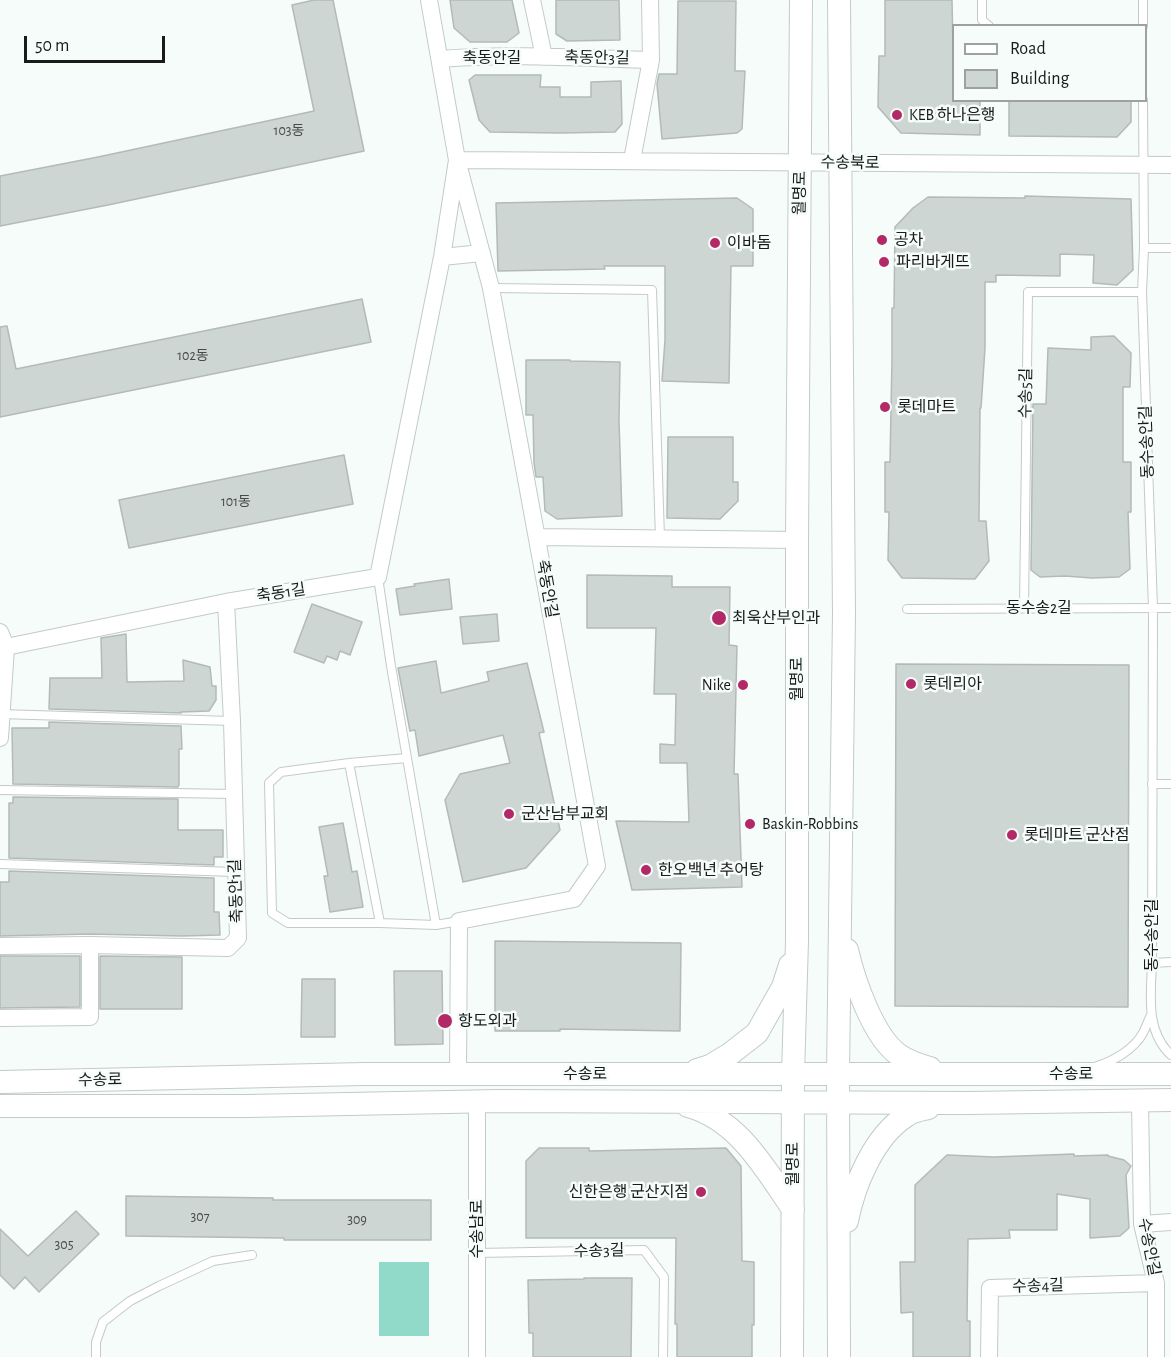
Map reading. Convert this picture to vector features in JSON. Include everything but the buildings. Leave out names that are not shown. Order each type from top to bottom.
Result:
[{"type":"street","name":"축동안길","points":[[429,0],[457,160],[491,288],[597,866],[574,900],[459,921]]},
{"type":"street","points":[[532,0],[544,57]]},
{"type":"street","name":"축동안3길","points":[[632,160],[651,60],[650,0]]},
{"type":"street","name":"월명로","points":[[792,1357],[801,0]]},
{"type":"street","points":[[839,0],[844,602],[838,1074],[839,1357]]},
{"type":"street","name":"축동안길","points":[[440,59],[544,57]]},
{"type":"street","name":"축동안3길","points":[[544,57],[651,60]]},
{"type":"street","name":"축동안길","points":[[378,577],[442,257],[457,160]]},
{"type":"street","name":"수송북로","points":[[457,160],[1171,165]]},
{"type":"street","points":[[442,257],[482,253]]},
{"type":"street","points":[[537,537],[796,540]]},
{"type":"street","name":"축동1길","points":[[2,642],[378,577]]},
{"type":"street","name":"축동안1길","points":[[0,946],[228,948],[238,938],[226,602]]},
{"type":"street","points":[[0,738],[2,642]]},
{"type":"street","points":[[458,1074],[459,921]]},
{"type":"street","points":[[840,921],[861,997],[882,1038],[897,1054],[915,1065],[961,1074]]},
{"type":"street","points":[[684,1074],[710,1066],[757,1033],[783,987],[796,941]]},
{"type":"street","points":[[0,1018],[90,1017],[90,945]]},
{"type":"street","name":"수송로","points":[[0,1082],[364,1074],[1171,1074]]},
{"type":"street","name":"수송로","points":[[0,1106],[248,1106],[477,1101],[957,1103],[1171,1100]]},
{"type":"street","name":"수송남로","points":[[477,1101],[477,1357]]},
{"type":"street","name":"수송안길","points":[[1140,1101],[1142,1224],[1156,1283],[1156,1357]]},
{"type":"street","points":[[675,1102],[699,1108],[722,1120],[744,1140],[793,1209]]},
{"type":"street","points":[[839,1261],[856,1186],[881,1141],[894,1125],[907,1115],[928,1108],[957,1103]]},
{"type":"street","points":[[1142,1224],[1171,1222]]},
{"type":"street","name":"수송4길","points":[[989,1357],[990,1288],[1156,1283]]},
{"type":"lane","points":[[982,0],[982,20],[987,24]]},
{"type":"lane","points":[[1143,0],[1143,24]]},
{"type":"lane","name":"동수송안길","points":[[1143,102],[1142,292],[1153,609],[1151,1015]]},
{"type":"lane","points":[[1144,248],[1171,248]]},
{"type":"lane","points":[[491,288],[652,290],[660,538]]},
{"type":"lane","name":"수송5길","points":[[1024,608],[1028,292],[1142,292]]},
{"type":"lane","points":[[378,577],[391,666],[436,925]]},
{"type":"lane","name":"동수송2길","points":[[907,609],[1171,608]]},
{"type":"lane","points":[[1,715],[232,721]]},
{"type":"lane","points":[[380,923],[349,763],[407,758]]},
{"type":"lane","name":"축동안길","points":[[349,763],[281,772],[269,783],[272,913],[288,923],[436,925],[459,921]]},
{"type":"lane","points":[[1152,784],[1171,784]]},
{"type":"lane","points":[[0,790],[233,794]]},
{"type":"lane","points":[[0,864],[235,872]]},
{"type":"lane","points":[[1152,963],[1171,962]]},
{"type":"lane","points":[[1151,1015],[1156,1035],[1171,1055]]},
{"type":"lane","points":[[1074,1074],[1106,1063],[1127,1051],[1142,1035],[1151,1015]]},
{"type":"lane","name":"수송3길","points":[[477,1253],[644,1250],[664,1277],[663,1357]]},
{"type":"lane","points":[[96,1357],[96,1342],[103,1322],[130,1301],[213,1261],[252,1255]]},
{"type":"green space","points":[[379,1262],[429,1262],[429,1336],[379,1336]]},
{"type":"place","name":"KEB 하나은행","points":[[897,115]]},
{"type":"place","name":"공차","points":[[882,240]]},
{"type":"place","name":"이바돔","points":[[715,243]]},
{"type":"place","name":"파리바게뜨","points":[[884,262]]},
{"type":"place","name":"롯데마트","points":[[885,407]]},
{"type":"place","name":"최욱산부인과","points":[[719,618]]},
{"type":"place","name":"롯데리아","points":[[911,684]]},
{"type":"place","name":"Nike","points":[[743,685]]},
{"type":"place","name":"군산남부교회","points":[[509,814]]},
{"type":"place","name":"Baskin-Robbins","points":[[750,824]]},
{"type":"place","name":"롯데마트 군산점","points":[[1012,835]]},
{"type":"place","name":"한오백년 추어탕","points":[[646,870]]},
{"type":"place","name":"항도외과","points":[[445,1021]]},
{"type":"place","name":"신한은행 군산지점","points":[[701,1192]]}]
